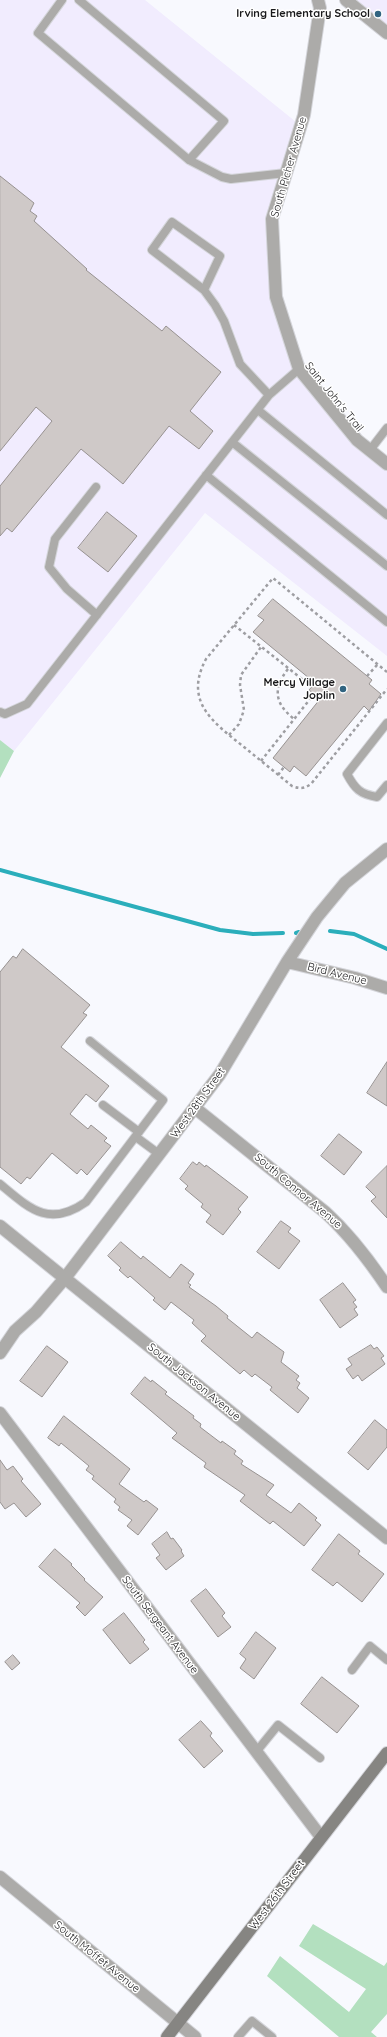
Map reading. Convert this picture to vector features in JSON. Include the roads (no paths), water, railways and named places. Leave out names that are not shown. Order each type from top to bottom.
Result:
[{"type":"main road","name":"West 26th Street","points":[[167,2037],[320,1837],[387,1753]]},
{"type":"street","name":"South Picher Avenue","points":[[318,0],[320,8],[304,115],[272,219],[276,298],[299,369],[358,440],[387,464]]},
{"type":"street","points":[[346,0],[387,33]]},
{"type":"street","name":"West 28th Street","points":[[0,1353],[15,1331],[36,1312],[65,1278],[220,1074],[287,962],[317,917],[345,884],[387,849]]},
{"type":"street","name":"Bird Avenue","points":[[287,962],[355,978],[387,988]]},
{"type":"street","name":"South Connor Avenue","points":[[195,1108],[325,1212],[342,1228],[370,1262],[387,1287]]},
{"type":"street","name":"South Jackson Avenue","points":[[0,1226],[387,1538]]},
{"type":"street","name":"South Sergeant Avenue","points":[[0,1413],[320,1837]]},
{"type":"street","name":"South Moffet Avenue","points":[[0,1877],[195,2037]]},
{"type":"lane","points":[[62,0],[38,33],[189,160],[222,178],[231,179],[286,173]]},
{"type":"lane","points":[[79,0],[224,121],[189,160]]},
{"type":"lane","points":[[204,290],[220,256],[172,222],[152,250],[204,290],[224,321],[240,364],[269,395]]},
{"type":"lane","points":[[0,712],[5,714],[26,704],[269,395],[299,369]]},
{"type":"lane","points":[[258,410],[387,515]]},
{"type":"lane","points":[[370,450],[387,428]]},
{"type":"lane","points":[[232,442],[387,566]]},
{"type":"lane","points":[[206,475],[387,622]]},
{"type":"lane","points":[[96,487],[55,539],[49,567],[67,589],[97,615]]},
{"type":"lane","points":[[387,723],[347,774],[353,784],[364,794],[377,797],[387,785]]},
{"type":"lane","points":[[0,1184],[29,1207],[42,1213],[58,1215],[75,1210],[86,1202],[163,1100],[90,1041]]},
{"type":"lane","points":[[103,1105],[160,1154]]},
{"type":"lane","points":[[352,1670],[370,1646],[387,1660]]},
{"type":"lane","points":[[256,1752],[278,1725],[320,1758]]},
{"type":"lane","points":[[238,2037],[252,2021],[272,2037]]},
{"type":"waterway","points":[[0,870],[220,930],[253,934],[283,933]]},
{"type":"waterway","points":[[330,931],[354,934],[387,949]]},
{"type":"place","name":"Irving Elementary School","points":[[378,14]]},
{"type":"place","name":"Mercy Village Joplin","points":[[343,689]]}]
